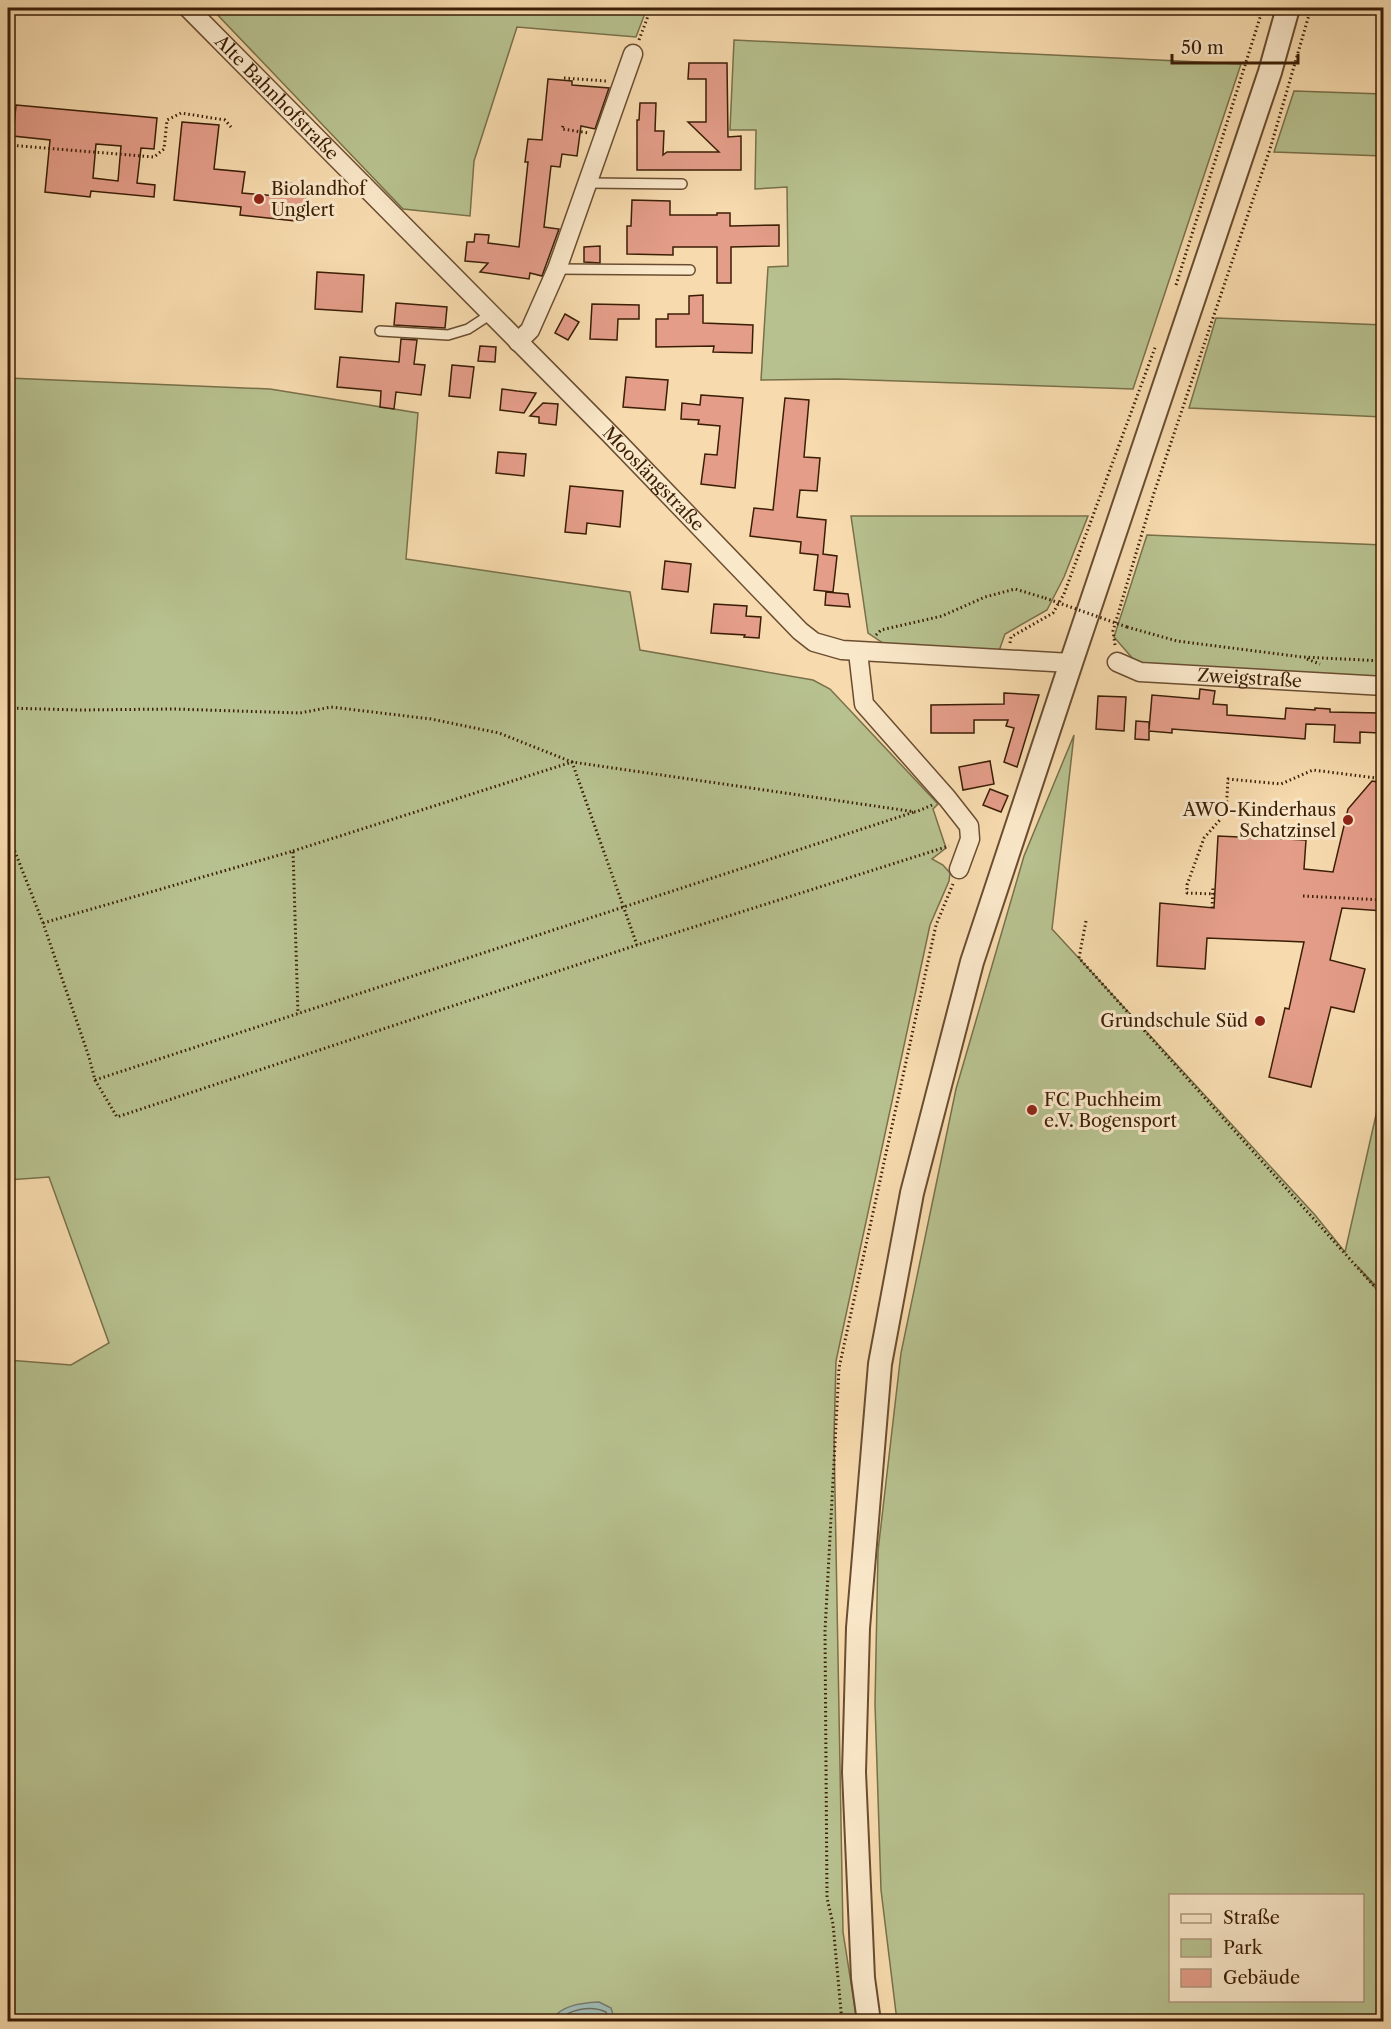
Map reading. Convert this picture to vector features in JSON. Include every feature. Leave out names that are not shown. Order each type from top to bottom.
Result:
[{"type":"street","name":"Alte Bahnhofstraße","points":[[188,8],[427,256],[491,314],[518,342]]},
{"type":"street","points":[[869,2022],[863,1978],[854,1772],[858,1628],[880,1364],[912,1192],[972,962],[1270,72],[1288,8]]},
{"type":"street","points":[[518,342],[530,330],[557,269],[633,54]]},
{"type":"street","name":"Mooslängstraße","points":[[518,342],[702,527],[800,631],[814,642],[858,652],[901,652],[1071,663]]},
{"type":"street","points":[[858,652],[864,704],[969,826],[970,839],[958,869]]},
{"type":"street","name":"Zweigstraße","points":[[1117,662],[1140,672],[1383,686]]},
{"type":"lane","points":[[588,183],[682,184]]},
{"type":"lane","points":[[557,269],[690,270]]},
{"type":"lane","points":[[380,332],[448,335],[468,329],[491,314]]},
{"type":"path","points":[[633,54],[651,8]]},
{"type":"path","points":[[1174,290],[1263,8]]},
{"type":"path","points":[[1117,662],[1113,631],[1150,505],[1266,160],[1311,8]]},
{"type":"path","points":[[564,78],[623,83]]},
{"type":"path","points":[[8,145],[154,158],[164,149],[167,120],[181,113],[225,120],[231,127]]},
{"type":"path","points":[[563,126],[562,129],[605,135]]},
{"type":"path","points":[[1005,660],[1011,637],[1053,613],[1064,594],[1156,345]]},
{"type":"path","points":[[858,652],[881,630],[942,616],[1000,592],[1015,589],[1127,627],[1177,641],[1302,657],[1383,661]]},
{"type":"path","points":[[8,708],[174,709],[300,713],[331,707],[431,719],[499,733],[572,762],[916,812]]},
{"type":"path","points":[[43,923],[293,851],[572,762]]},
{"type":"path","points":[[572,762],[637,945]]},
{"type":"path","points":[[1214,894],[1187,893],[1187,885],[1204,838],[1226,813],[1228,779],[1281,784],[1313,770],[1383,779]]},
{"type":"path","points":[[95,1080],[916,812],[947,798]]},
{"type":"path","points":[[8,834],[43,923],[95,1080],[117,1118],[637,945],[970,839]]},
{"type":"path","points":[[293,851],[298,1014]]},
{"type":"path","points":[[1212,908],[1213,887]]},
{"type":"path","points":[[1303,896],[1383,900]]},
{"type":"path","points":[[1086,921],[1079,958],[1383,1297]]},
{"type":"green space","points":[[211,8],[647,8],[636,37],[517,27],[474,161],[470,216],[403,209]]},
{"type":"green space","points":[[734,40],[1241,64],[1133,389],[838,379],[761,380],[768,267],[788,266],[787,187],[755,189],[756,130],[730,130]]},
{"type":"green space","points":[[1294,91],[1383,94],[1383,156],[1274,152]]},
{"type":"green space","points":[[1216,318],[1383,325],[1383,417],[1189,408]]},
{"type":"green space","points":[[8,378],[270,389],[418,413],[406,559],[630,592],[640,650],[813,680],[830,689],[938,804],[933,809],[946,848],[932,859],[943,865],[950,873],[949,881],[930,925],[836,1361],[834,1437],[843,1932],[857,2021],[8,2021],[8,1360],[71,1365],[109,1343],[49,1177],[8,1180]]},
{"type":"green space","points":[[851,516],[1088,516],[1064,577],[1047,610],[1005,634],[999,651],[886,645],[868,633]]},
{"type":"green space","points":[[1147,535],[1383,545],[1383,692],[1141,668],[1114,637]]},
{"type":"green space","points":[[1074,735],[1052,929],[1315,1215],[1345,1252],[1383,1084],[1383,1293],[1357,1266],[1384,1298],[1383,2021],[897,2021],[881,1890],[875,1704],[878,1551],[901,1353],[956,1089],[1024,856]]},
{"type":"water","points":[[599,2002],[611,2008],[615,2021],[550,2021],[566,2008]]},
{"type":"building","points":[[689,63],[727,63],[728,137],[741,136],[741,170],[637,170],[637,120],[639,120],[640,103],[656,103],[655,131],[664,131],[663,155],[667,152],[719,152],[688,122],[706,122],[706,79],[688,79]]},
{"type":"building","points":[[548,79],[572,81],[572,85],[609,88],[595,129],[581,126],[577,156],[562,154],[560,167],[551,166],[544,227],[559,229],[542,276],[530,273],[529,279],[480,272],[488,263],[465,261],[467,242],[474,242],[475,234],[489,235],[488,243],[519,247],[528,162],[525,162],[528,139],[542,140]]},
{"type":"building","points":[[16,105],[157,118],[154,149],[141,148],[137,183],[155,185],[154,197],[91,191],[90,197],[45,192],[50,140],[13,136]],"holes":[[[96,144],[121,146],[118,181],[93,178]]]},
{"type":"building","points":[[182,122],[219,125],[214,169],[245,172],[242,193],[277,196],[278,182],[307,185],[304,222],[240,215],[241,207],[174,200]]},
{"type":"building","points":[[632,200],[670,201],[670,215],[730,213],[730,226],[779,225],[779,246],[731,247],[731,283],[717,283],[717,247],[673,247],[673,255],[627,254],[627,226],[631,226]]},
{"type":"building","points":[[600,246],[600,263],[584,262],[584,247]]},
{"type":"building","points":[[317,272],[364,275],[362,312],[315,309]]},
{"type":"building","points":[[703,295],[703,323],[753,325],[752,353],[713,352],[714,346],[656,347],[656,319],[668,319],[668,314],[689,314],[689,296]]},
{"type":"building","points":[[396,303],[447,307],[445,328],[394,325]]},
{"type":"building","points":[[592,304],[639,305],[639,319],[618,319],[617,340],[590,339]]},
{"type":"building","points":[[565,314],[579,322],[568,340],[555,333]]},
{"type":"building","points":[[401,339],[417,340],[414,364],[425,365],[421,395],[396,392],[394,409],[380,407],[381,391],[337,387],[340,357],[399,362]]},
{"type":"building","points":[[480,346],[496,347],[495,362],[478,361]]},
{"type":"building","points":[[452,365],[474,367],[470,398],[449,396]]},
{"type":"building","points":[[626,377],[668,380],[665,410],[623,407]]},
{"type":"building","points":[[502,389],[536,393],[524,413],[500,410]]},
{"type":"building","points":[[701,395],[743,398],[735,488],[701,484],[705,454],[717,455],[720,426],[698,424],[699,420],[681,419],[682,403],[700,405]]},
{"type":"building","points":[[785,398],[809,400],[804,457],[820,458],[817,491],[800,490],[797,517],[826,520],[823,554],[837,556],[833,592],[814,590],[818,555],[800,553],[801,542],[750,536],[754,508],[773,510]]},
{"type":"building","points":[[543,403],[558,404],[556,425],[539,423],[539,417],[530,416]]},
{"type":"building","points":[[498,452],[526,454],[524,476],[496,473]]},
{"type":"building","points":[[570,486],[623,491],[620,527],[587,523],[586,534],[565,532]]},
{"type":"building","points":[[665,561],[691,564],[688,592],[662,589]]},
{"type":"building","points":[[826,592],[848,594],[850,607],[825,605]]},
{"type":"building","points":[[714,604],[747,606],[746,616],[761,617],[759,638],[711,633]]},
{"type":"building","points":[[1200,689],[1215,691],[1213,704],[1227,705],[1227,715],[1285,719],[1286,708],[1380,713],[1379,733],[1360,732],[1360,743],[1334,742],[1335,725],[1306,724],[1305,739],[1172,729],[1172,733],[1149,731],[1149,740],[1135,739],[1136,721],[1149,722],[1149,730],[1152,695],[1199,699]]},
{"type":"building","points":[[1004,693],[1039,695],[1017,767],[1004,762],[1014,728],[1006,726],[1008,720],[974,720],[974,733],[931,733],[931,705],[1004,704]]},
{"type":"building","points":[[1098,696],[1126,697],[1124,731],[1096,729]]},
{"type":"building","points":[[990,761],[994,784],[963,790],[959,767]]},
{"type":"building","points":[[1372,781],[1383,783],[1383,911],[1342,908],[1330,960],[1365,969],[1354,1012],[1331,1007],[1311,1087],[1269,1077],[1285,1008],[1289,1009],[1304,942],[1207,938],[1205,969],[1157,966],[1160,903],[1214,908],[1218,836],[1306,840],[1304,869],[1333,872],[1348,809]]},
{"type":"building","points":[[990,789],[1008,796],[1001,812],[983,805]]},
{"type":"place","name":"Biolandhof Unglert","points":[[259,199]]},
{"type":"place","name":"AWO-Kinderhaus Schatzinsel","points":[[1348,820]]},
{"type":"place","name":"Grundschule Süd","points":[[1260,1021]]},
{"type":"place","name":"FC Puchheim e.V. Bogensport","points":[[1032,1110]]}]
